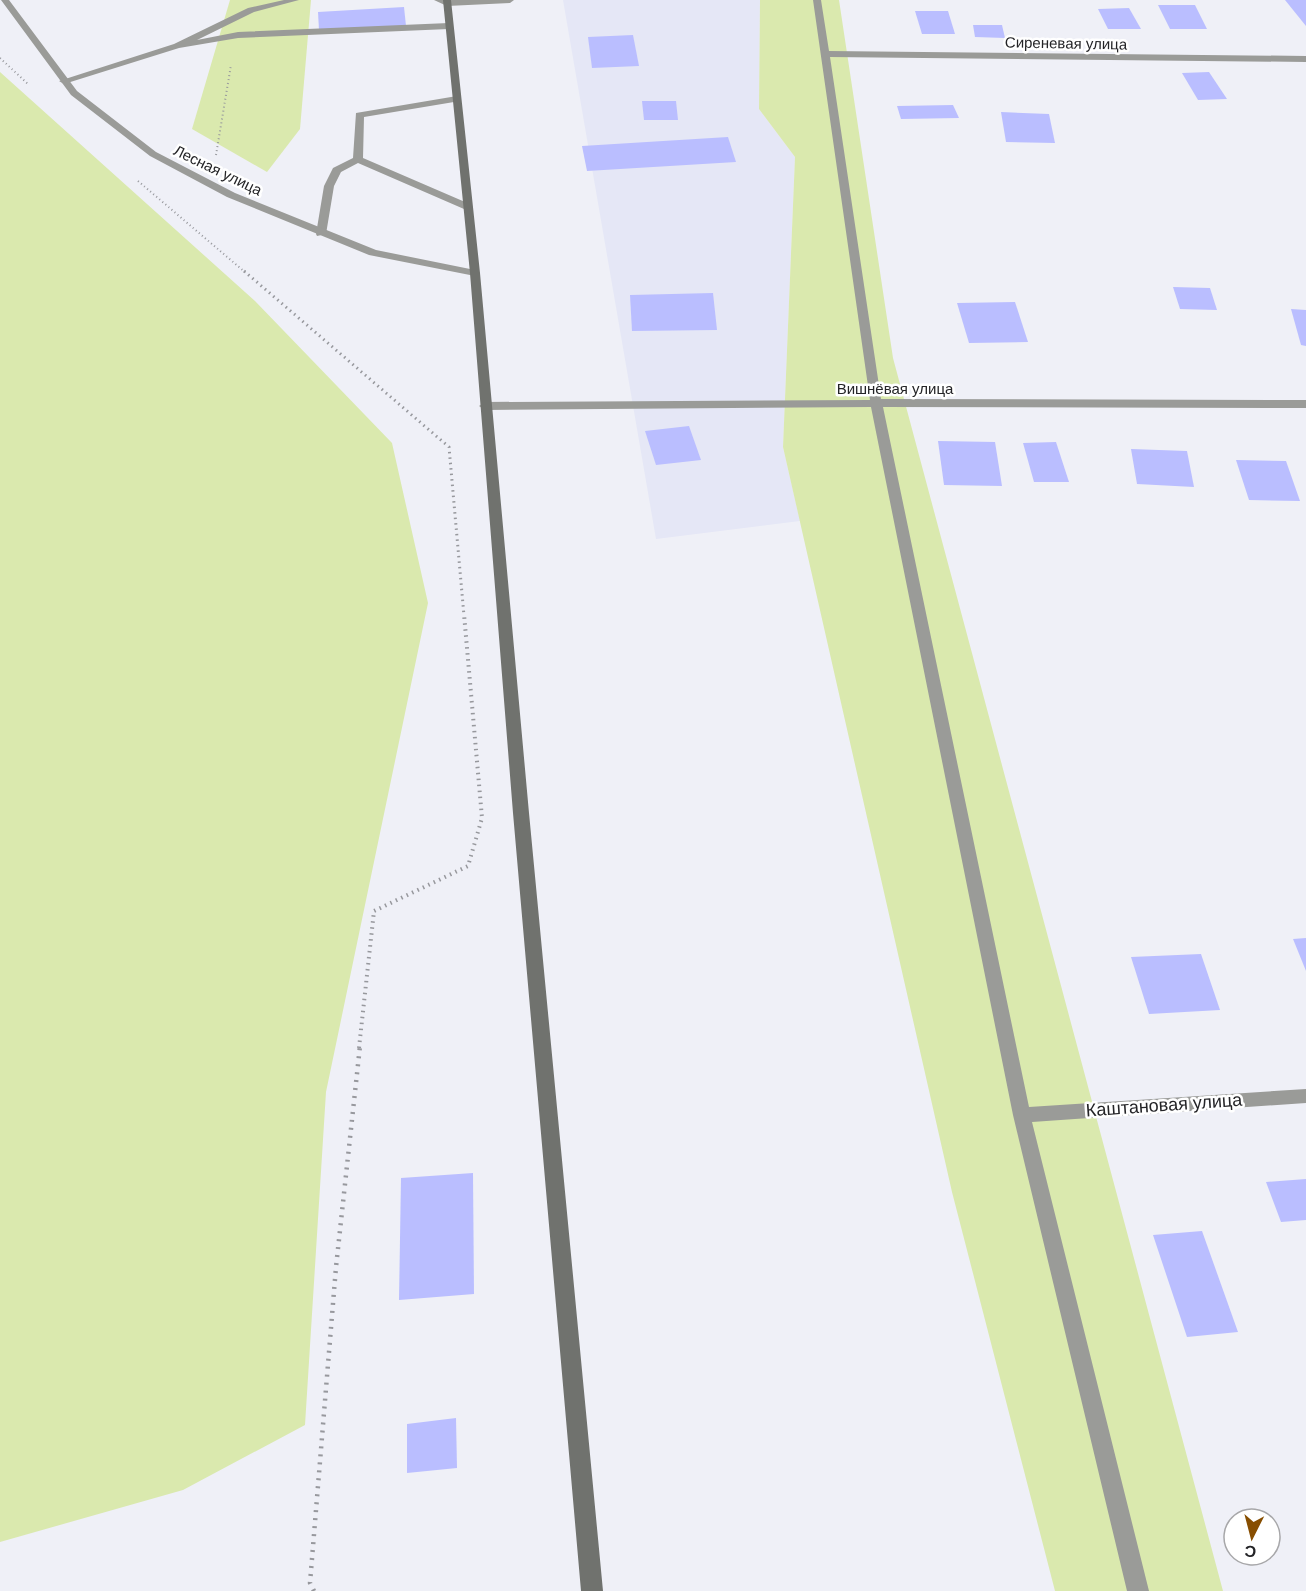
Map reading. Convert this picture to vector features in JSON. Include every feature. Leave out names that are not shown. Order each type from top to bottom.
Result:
[{"type":"main road","points":[[444,1],[457,99],[475,273],[592,1591]]},
{"type":"street","name":"Лесная улица","points":[[5,0],[74,93],[153,154],[231,195],[373,254],[475,273]]},
{"type":"street","points":[[177,46],[251,10],[295,0]]},
{"type":"street","points":[[444,1],[510,0]]},
{"type":"street","points":[[817,0],[876,403],[1022,1114],[1138,1591]]},
{"type":"street","points":[[64,81],[177,46],[238,34],[448,26]]},
{"type":"street","name":"Сиреневая улица","points":[[825,54],[1306,59]]},
{"type":"street","points":[[358,159],[360,115],[457,99]]},
{"type":"street","points":[[358,159],[468,207]]},
{"type":"street","points":[[321,234],[329,186],[338,170],[358,159]]},
{"type":"street","name":"Вишнёвая улица","points":[[485,406],[876,403],[1306,404]]},
{"type":"street","name":"Каштановая улица","points":[[1022,1114],[1306,1096]]},
{"type":"path","points":[[238,34],[223,104],[215,160],[197,177],[160,198],[449,447],[482,818],[468,866],[374,911],[336,1267],[310,1583],[314,1591]]},
{"type":"shaded area","points":[[563,0],[760,0],[759,109],[795,157],[783,447],[800,521],[656,539]]},
{"type":"green space","points":[[230,0],[311,0],[300,129],[267,172],[192,129]]},
{"type":"green space","points":[[760,0],[839,0],[893,358],[1223,1591],[1055,1591],[952,1192],[783,447],[795,157],[759,109]]},
{"type":"green space","points":[[0,72],[255,301],[392,443],[428,603],[326,1092],[305,1425],[183,1490],[0,1542]]},
{"type":"building","points":[[1285,0],[1306,0],[1306,26]]},
{"type":"building","points":[[1158,5],[1195,5],[1207,29],[1170,29]]},
{"type":"building","points":[[404,7],[406,26],[319,30],[318,12]]},
{"type":"building","points":[[1129,8],[1141,29],[1108,29],[1098,9]]},
{"type":"building","points":[[915,11],[948,11],[955,34],[922,34]]},
{"type":"building","points":[[973,25],[1002,25],[1005,38],[975,37]]},
{"type":"building","points":[[633,35],[639,66],[592,68],[588,37]]},
{"type":"building","points":[[1209,72],[1227,99],[1198,100],[1182,73]]},
{"type":"building","points":[[642,101],[676,101],[678,120],[644,120]]},
{"type":"building","points":[[953,105],[959,118],[901,119],[897,106]]},
{"type":"building","points":[[1001,112],[1049,114],[1055,143],[1006,142]]},
{"type":"building","points":[[728,137],[736,162],[587,171],[582,146]]},
{"type":"building","points":[[1173,287],[1210,288],[1217,310],[1180,309]]},
{"type":"building","points":[[713,293],[717,330],[632,331],[630,295]]},
{"type":"building","points":[[1015,302],[1028,342],[969,343],[957,303]]},
{"type":"building","points":[[1291,309],[1306,310],[1306,346],[1301,345]]},
{"type":"building","points":[[689,426],[701,460],[656,465],[645,431]]},
{"type":"building","points":[[938,441],[995,442],[1002,486],[944,485]]},
{"type":"building","points":[[1056,442],[1069,482],[1034,482],[1023,443]]},
{"type":"building","points":[[1131,449],[1187,451],[1194,487],[1137,484]]},
{"type":"building","points":[[1236,460],[1286,461],[1300,501],[1249,500]]},
{"type":"building","points":[[1306,938],[1306,971],[1293,939]]},
{"type":"building","points":[[1201,954],[1220,1010],[1149,1014],[1131,957]]},
{"type":"building","points":[[473,1173],[474,1294],[399,1300],[401,1178]]},
{"type":"building","points":[[1306,1179],[1306,1220],[1281,1222],[1266,1182]]},
{"type":"building","points":[[1202,1231],[1238,1332],[1187,1337],[1153,1235]]},
{"type":"building","points":[[456,1418],[457,1468],[407,1473],[407,1424]]}]
